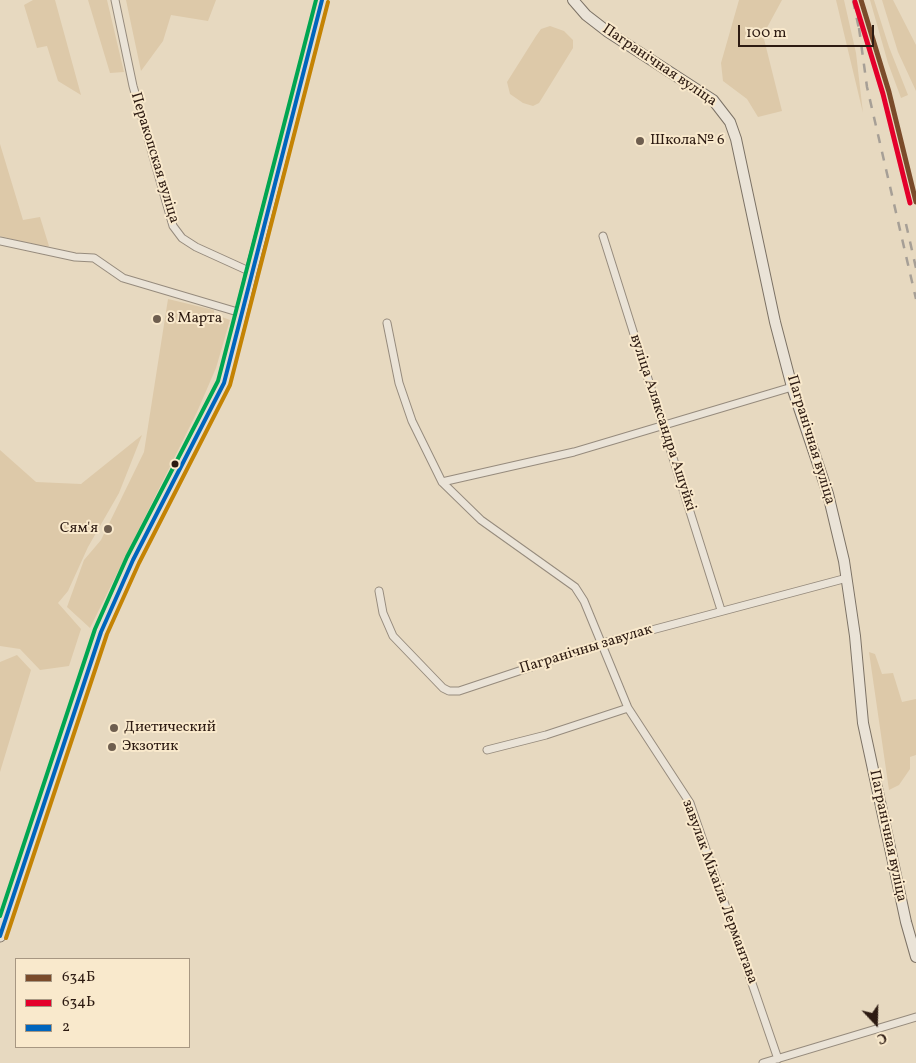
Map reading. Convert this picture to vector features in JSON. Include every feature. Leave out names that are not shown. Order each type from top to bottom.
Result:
[{"type":"main road","points":[[0,936],[102,632],[133,560],[224,383],[250,272],[322,0]]},
{"type":"main road","name":"Пагранічная вуліца","points":[[573,0],[586,14],[608,32],[713,100],[730,122],[736,139],[792,386],[828,494],[847,578],[863,723],[906,922],[916,957]]},
{"type":"street","name":"Перакопская вуліца","points":[[115,0],[133,86],[173,226],[182,238],[196,248],[250,272]]},
{"type":"street","name":"вуліца Аляксандра Ашуйкі","points":[[602,236],[721,610]]},
{"type":"street","points":[[0,241],[75,257],[94,258],[123,278],[241,313]]},
{"type":"street","name":"завулак Міхаіла Лермантава","points":[[387,323],[396,373],[412,421],[442,482],[481,520],[575,587],[590,612],[628,708],[690,803],[778,1059]]},
{"type":"street","points":[[442,482],[574,452],[792,386]]},
{"type":"street","name":"Пагранічны завулак","points":[[379,591],[383,613],[393,636],[442,688],[449,691],[459,691],[602,642],[847,578]]},
{"type":"street","points":[[487,750],[546,735],[628,708]]},
{"type":"street","points":[[763,1063],[916,1017]]},
{"type":"shaded area","points":[[33,0],[55,0],[81,95],[58,81],[47,46],[37,48],[24,5]]},
{"type":"shaded area","points":[[88,0],[107,0],[124,72],[110,73]]},
{"type":"shaded area","points":[[126,0],[216,0],[208,21],[171,15],[163,41],[141,71]]},
{"type":"shaded area","points":[[739,0],[782,0],[763,35],[782,111],[758,117],[747,99],[723,81],[721,63]]},
{"type":"shaded area","points":[[836,0],[844,0],[856,53],[863,113]]},
{"type":"shaded area","points":[[870,0],[874,0],[889,47],[908,95],[901,98],[888,63]]},
{"type":"shaded area","points":[[882,0],[893,0],[916,45],[916,91],[898,52]]},
{"type":"shaded area","points":[[550,26],[564,31],[573,40],[573,48],[539,103],[533,106],[523,103],[510,94],[507,82],[541,29]]},
{"type":"shaded area","points":[[0,144],[23,220],[40,217],[49,246],[46,248],[0,236]]},
{"type":"shaded area","points":[[168,299],[214,310],[214,314],[230,320],[216,368],[197,412],[90,628],[67,607],[84,560],[101,540],[144,452]]},
{"type":"shaded area","points":[[142,435],[119,493],[88,547],[68,591],[58,603],[81,629],[69,666],[40,670],[20,649],[0,646],[0,450],[36,482],[81,484]]},
{"type":"shaded area","points":[[869,652],[875,654],[882,674],[893,673],[902,702],[916,699],[916,755],[910,757],[910,769],[899,785],[889,790]]},
{"type":"shaded area","points":[[17,655],[31,670],[0,772],[0,662]]},
{"type":"railway","points":[[853,0],[860,34]]},
{"type":"railway","points":[[863,26],[871,50]]},
{"type":"railway","points":[[859,28],[867,87],[916,299]]},
{"type":"railway","points":[[906,224],[916,268]]},
{"type":"transit line","points":[[0,916],[95,629],[127,557],[218,381],[316,0]]},
{"type":"transit line","name":"2","points":[[0,936],[101,632],[133,560],[224,383],[322,0]]},
{"type":"transit line","name":"634Б","points":[[861,0],[889,92],[916,202]]},
{"type":"transit line","points":[[6,938],[107,634],[139,563],[230,385],[328,2]]},
{"type":"transit line","name":"634Ь","points":[[855,2],[883,94],[910,203]]},
{"type":"place","name":"Школа№ 6","points":[[640,141]]},
{"type":"place","name":"8 Марта","points":[[157,319]]},
{"type":"place","name":"Сям'я","points":[[108,529]]},
{"type":"place","name":"Диетический","points":[[114,728]]},
{"type":"place","name":"Экзотик","points":[[112,747]]}]
